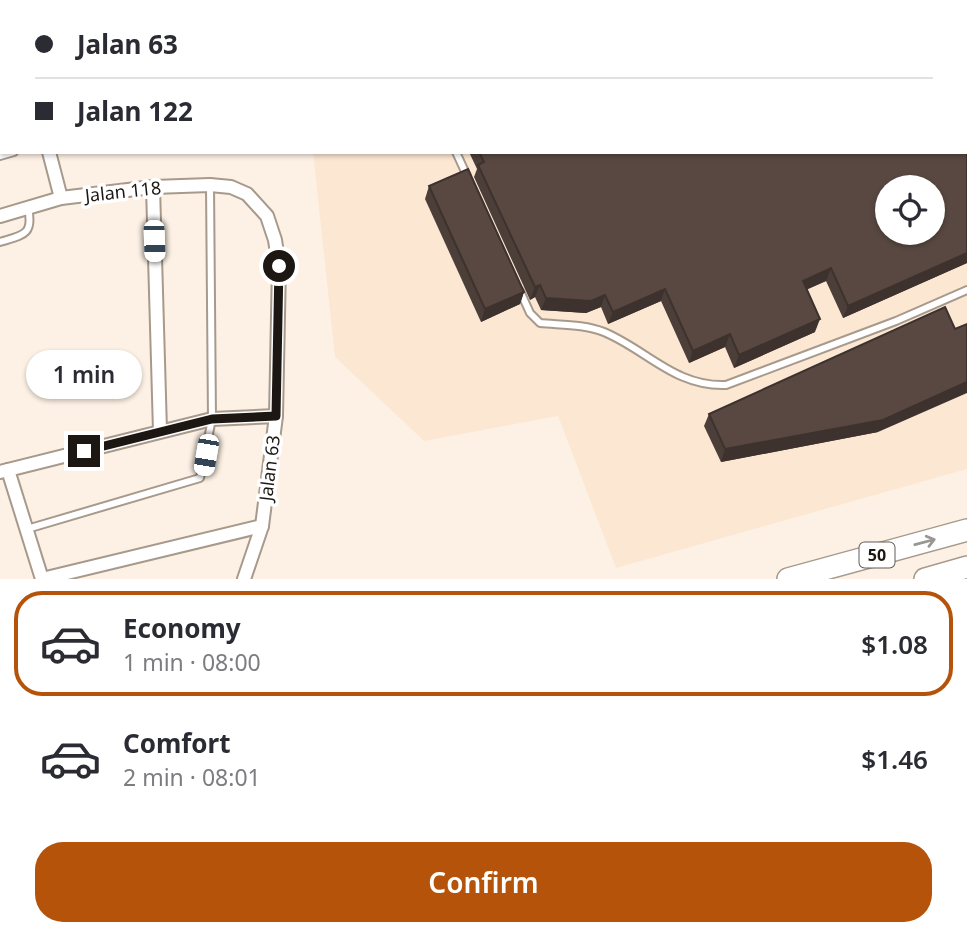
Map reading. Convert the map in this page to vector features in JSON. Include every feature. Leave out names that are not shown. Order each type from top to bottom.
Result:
[{"type":"highway","name":"50","points":[[788,579],[967,530]]},
{"type":"highway","points":[[925,579],[967,567]]},
{"type":"street","points":[[50,154],[61,198]]},
{"type":"street","name":"Jalan 118","points":[[0,216],[61,198],[153,187],[210,185],[231,187],[247,194]]},
{"type":"street","points":[[153,187],[160,431]]},
{"type":"street","name":"Jalan 63","points":[[244,579],[262,526],[276,416],[279,266],[275,240],[267,216],[247,194]]},
{"type":"street","points":[[262,526],[42,579],[27,529],[4,471],[212,419],[276,416]]},
{"type":"lane","points":[[457,154],[473,189]]},
{"type":"lane","points":[[27,529],[200,478],[212,419],[210,185]]},
{"type":"lane","points":[[0,242],[29,230],[31,224],[28,208]]},
{"type":"lane","points":[[519,288],[530,313],[540,323],[591,327],[607,333],[685,380],[710,386],[726,385],[896,321],[967,290]]},
{"type":"shaded area","points":[[313,154],[470,154],[541,310],[586,313],[601,307],[609,324],[661,301],[725,347],[735,368],[798,293],[826,281],[844,318],[967,263],[967,469],[616,568],[558,416],[424,441],[335,357]]},
{"type":"building","points":[[480,154],[967,154],[967,253],[848,306],[831,268],[803,281],[820,319],[739,355],[730,334],[693,351],[665,289],[613,312],[605,295],[591,301],[546,298],[540,285],[535,287],[478,165],[484,162]]},
{"type":"building","points":[[468,169],[524,292],[485,309],[429,186]]},
{"type":"building","points":[[945,307],[955,329],[967,324],[967,382],[883,420],[725,449],[709,414]]},
{"type":"route","points":[[84,451],[212,419],[276,416],[279,266]]}]
